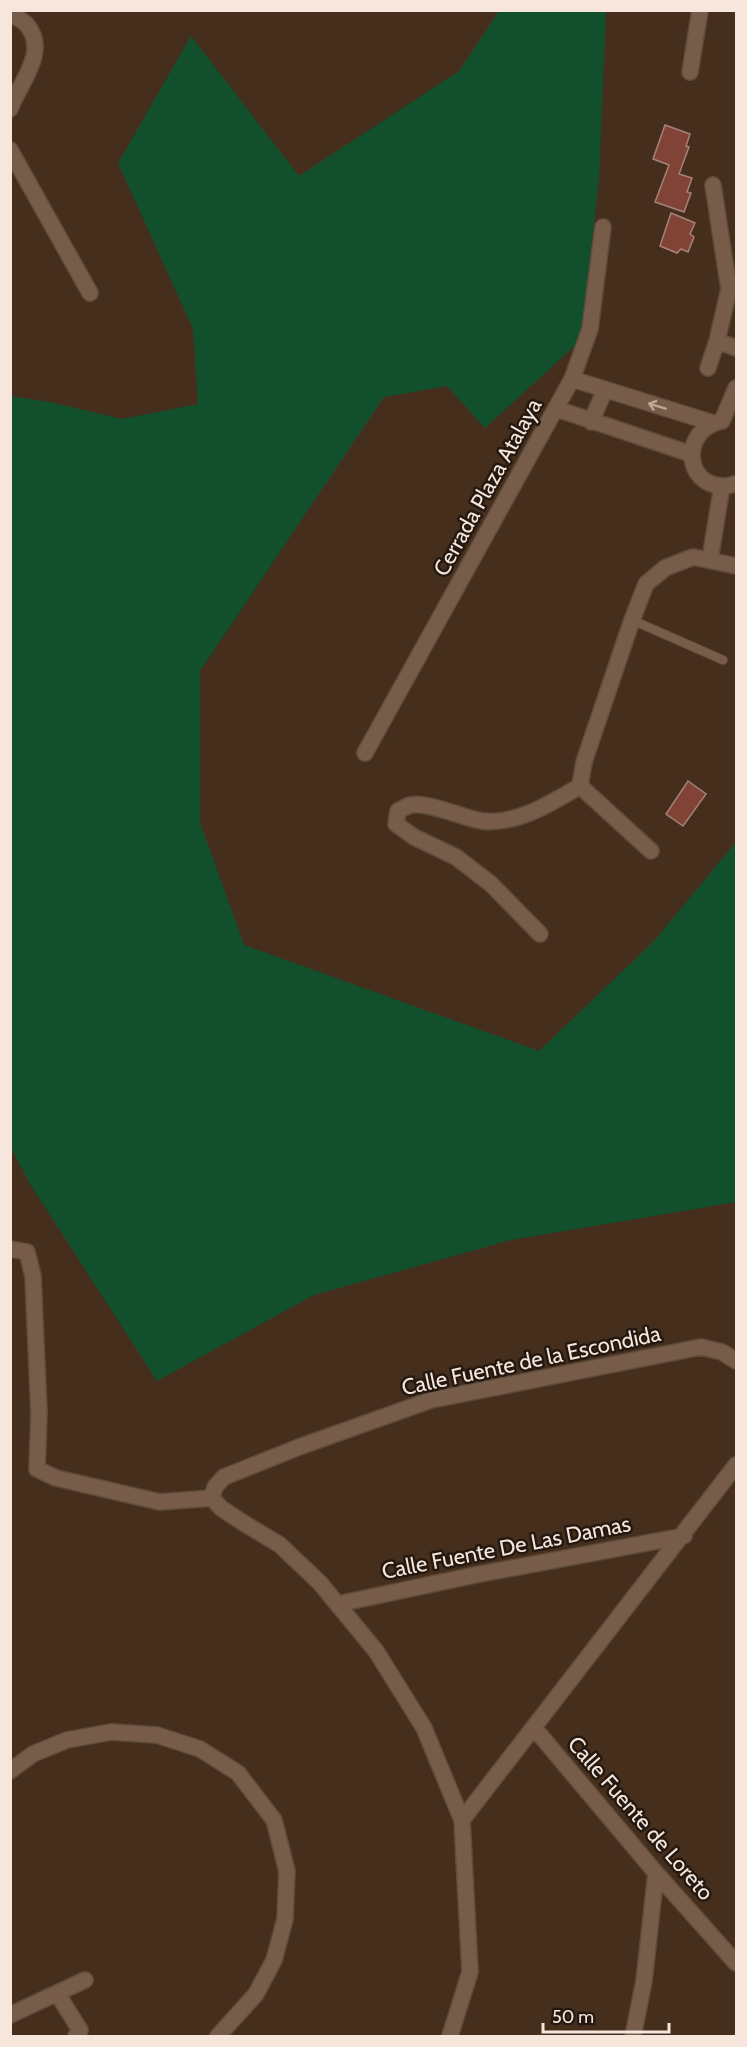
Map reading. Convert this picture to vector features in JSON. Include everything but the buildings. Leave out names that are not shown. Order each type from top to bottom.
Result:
[{"type":"street","points":[[690,72],[700,10]]},
{"type":"street","points":[[10,14],[26,24],[33,38],[36,54],[10,109]]},
{"type":"street","points":[[10,150],[90,293]]},
{"type":"street","points":[[708,368],[729,289],[713,185]]},
{"type":"street","name":"Cerrada Plaza Atalaya","points":[[365,753],[572,379],[590,329],[603,227]]},
{"type":"street","points":[[717,341],[736,348]]},
{"type":"street","points":[[572,379],[713,423]]},
{"type":"street","points":[[710,559],[729,485],[707,482],[696,470],[691,454],[697,435],[713,423],[722,421],[736,388]]},
{"type":"street","points":[[591,422],[605,390]]},
{"type":"street","points":[[556,409],[691,454]]},
{"type":"street","points":[[540,934],[491,884],[456,857],[414,837],[396,824],[398,811],[412,804],[483,821],[516,818],[547,806],[580,786],[584,762],[646,584],[665,568],[693,556],[736,566]]},
{"type":"street","points":[[580,786],[651,852]]},
{"type":"street","points":[[10,1249],[27,1252],[33,1276],[39,1413],[38,1469],[56,1478],[160,1502],[212,1498],[228,1513],[280,1545],[320,1583],[376,1651],[424,1728],[462,1820],[470,1971],[450,2037]]},
{"type":"street","name":"Calle Fuente de la Escondida","points":[[212,1498],[215,1487],[224,1477],[299,1447],[431,1400],[701,1347],[722,1352],[736,1361]]},
{"type":"street","points":[[462,1820],[684,1536],[736,1465]]},
{"type":"street","name":"Calle Fuente De Las Damas","points":[[338,1604],[475,1575],[684,1536]]},
{"type":"street","name":"Calle Fuente de Loreto","points":[[535,1729],[656,1873],[736,1963]]},
{"type":"street","points":[[10,1771],[33,1754],[67,1740],[111,1732],[157,1735],[167,1738],[200,1749],[238,1773],[274,1820],[287,1871],[285,1919],[274,1960],[256,1994],[218,2037]]},
{"type":"street","points":[[633,2037],[644,1981],[656,1873]]},
{"type":"street","points":[[10,2015],[85,1980]]},
{"type":"street","points":[[57,1993],[80,2030],[76,2037]]},
{"type":"lane","points":[[632,620],[723,660]]},
{"type":"green space","points":[[499,11],[606,11],[599,179],[581,340],[485,428],[447,386],[384,397],[200,671],[200,822],[244,945],[539,1051],[654,941],[736,842],[736,1202],[511,1240],[314,1295],[157,1381],[30,1184],[11,1148],[10,396],[50,402],[122,419],[198,404],[193,329],[118,163],[191,36],[299,176],[459,71]]}]
